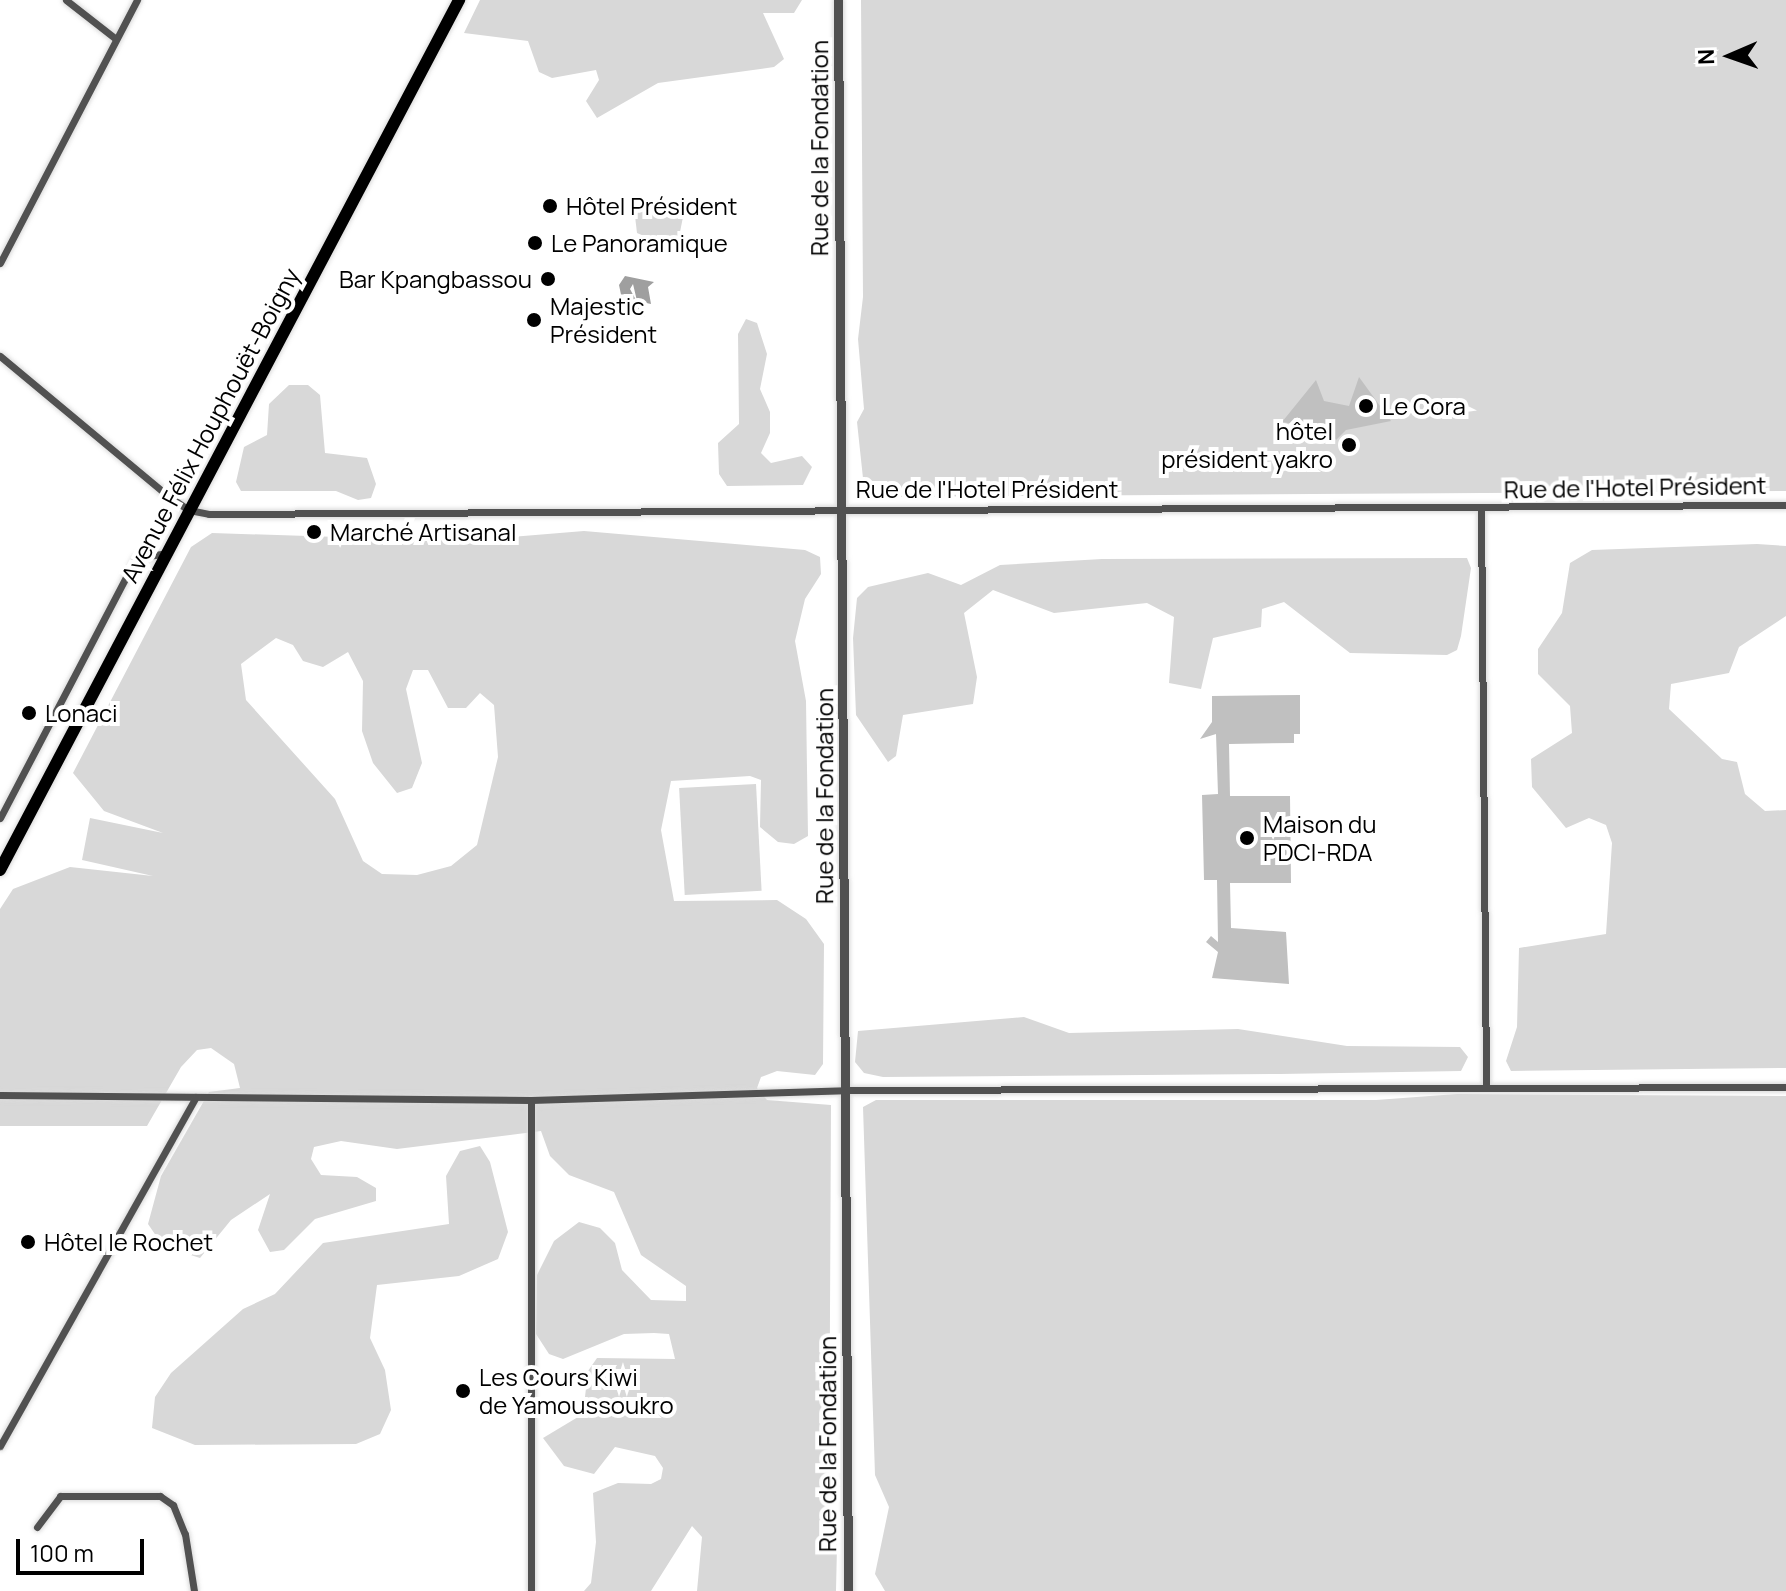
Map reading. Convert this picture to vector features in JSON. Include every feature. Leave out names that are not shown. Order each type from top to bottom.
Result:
[{"type":"highway","name":"Avenue Félix Houphouët-Boigny","points":[[0,870],[459,0]]},
{"type":"street","points":[[66,0],[116,39]]},
{"type":"street","points":[[0,263],[137,0]]},
{"type":"street","name":"Rue de la Fondation","points":[[838,0],[848,1591]]},
{"type":"street","points":[[0,356],[189,510]]},
{"type":"street","name":"Rue de l'Hotel Président","points":[[189,510],[1481,509],[1786,505]]},
{"type":"street","points":[[1481,509],[1486,1085]]},
{"type":"street","points":[[0,818],[136,558],[168,553]]},
{"type":"street","points":[[0,1095],[531,1100],[845,1090],[1486,1085],[1786,1087]]},
{"type":"street","points":[[0,1446],[196,1097]]},
{"type":"street","points":[[531,1100],[531,1591]]},
{"type":"street","points":[[37,1527],[60,1496],[160,1496],[173,1505],[185,1534],[194,1591]]},
{"type":"shaded area","points":[[480,0],[802,0],[794,13],[763,13],[784,59],[774,67],[658,83],[597,118],[586,101],[599,80],[596,70],[552,78],[539,72],[528,41],[464,33]]},
{"type":"shaded area","points":[[861,0],[1786,0],[1786,491],[865,497],[857,422],[864,409],[858,339],[863,297]]},
{"type":"shaded area","points":[[646,201],[683,217],[678,242],[665,245],[637,233],[635,216]]},
{"type":"shaded area","points":[[625,276],[654,282],[648,287],[651,304],[637,301],[633,284],[630,289],[645,317],[624,309],[619,285]]},
{"type":"shaded area","points":[[746,319],[757,323],[767,354],[760,389],[770,412],[770,433],[761,453],[771,463],[802,456],[812,467],[803,485],[727,486],[719,474],[718,443],[739,424],[738,334]]},
{"type":"shaded area","points":[[289,385],[308,385],[320,395],[325,453],[367,458],[376,484],[371,498],[358,500],[336,491],[241,491],[236,482],[244,447],[267,435],[269,404]]},
{"type":"shaded area","points":[[584,531],[805,550],[820,557],[821,574],[805,599],[795,641],[806,701],[808,836],[794,844],[778,842],[760,827],[761,780],[750,776],[671,781],[661,830],[674,901],[777,900],[806,919],[824,944],[823,1064],[815,1075],[777,1071],[761,1077],[757,1088],[767,1100],[831,1105],[829,1520],[837,1546],[836,1591],[697,1591],[702,1537],[692,1526],[651,1591],[584,1591],[591,1583],[596,1542],[593,1493],[618,1483],[651,1484],[661,1479],[663,1468],[655,1456],[615,1447],[594,1474],[564,1466],[543,1438],[583,1414],[588,1371],[597,1358],[675,1359],[669,1334],[654,1333],[624,1334],[563,1359],[549,1354],[536,1334],[537,1275],[554,1241],[579,1222],[600,1228],[615,1243],[622,1270],[651,1300],[686,1301],[686,1286],[641,1255],[614,1192],[569,1175],[550,1156],[541,1131],[397,1149],[341,1141],[314,1147],[311,1159],[321,1175],[357,1177],[376,1188],[376,1201],[315,1219],[284,1250],[270,1252],[258,1230],[270,1194],[231,1220],[200,1258],[163,1246],[148,1224],[161,1176],[209,1092],[240,1088],[234,1064],[211,1048],[197,1050],[181,1067],[147,1126],[0,1126],[0,909],[13,889],[70,867],[153,876],[82,860],[90,818],[163,833],[104,811],[73,773],[191,547],[212,533],[461,541]],"holes":[[[276,638],[293,645],[303,661],[323,667],[348,652],[363,681],[362,731],[373,763],[397,793],[412,788],[422,763],[406,689],[413,670],[428,670],[448,708],[466,708],[480,693],[494,705],[498,757],[477,845],[451,866],[417,875],[382,874],[363,861],[335,799],[246,700],[241,664]]]},
{"type":"shaded area","points":[[1757,544],[1786,546],[1786,616],[1739,647],[1729,673],[1671,684],[1669,709],[1722,759],[1737,762],[1745,794],[1765,811],[1786,810],[1786,1068],[1511,1071],[1506,1061],[1517,1027],[1519,948],[1606,934],[1612,843],[1606,825],[1589,818],[1566,828],[1532,787],[1531,759],[1572,733],[1570,706],[1538,674],[1538,649],[1562,613],[1570,563],[1592,550]]},
{"type":"shaded area","points":[[1467,558],[1471,568],[1461,636],[1457,650],[1447,655],[1350,653],[1284,602],[1262,609],[1261,627],[1213,638],[1201,689],[1169,683],[1174,617],[1147,603],[1054,613],[993,590],[964,613],[977,677],[973,704],[903,715],[896,756],[888,762],[856,715],[853,638],[857,598],[868,587],[928,573],[961,585],[1000,565],[1102,559]]},
{"type":"shaded area","points":[[756,784],[762,891],[685,895],[679,788]]},
{"type":"shaded area","points":[[1024,1017],[1069,1033],[1238,1029],[1347,1046],[1460,1047],[1468,1057],[1461,1071],[1280,1074],[883,1077],[864,1073],[855,1062],[858,1031]]},
{"type":"shaded area","points":[[1457,1094],[1786,1096],[1786,1591],[885,1591],[875,1574],[889,1507],[875,1475],[863,1107],[876,1100],[1376,1100]]},
{"type":"shaded area","points":[[480,1146],[490,1162],[508,1232],[498,1259],[459,1276],[377,1285],[370,1338],[385,1370],[391,1410],[380,1434],[356,1444],[195,1445],[152,1428],[155,1397],[171,1373],[243,1309],[275,1294],[323,1243],[449,1224],[446,1176],[460,1151]]},
{"type":"building","points":[[1359,377],[1391,421],[1346,430],[1336,440],[1330,430],[1282,422],[1316,380],[1324,401],[1349,406]]},
{"type":"building","name":"Maison du PDCI-RDA","points":[[1300,695],[1300,734],[1294,734],[1294,743],[1229,744],[1230,796],[1290,796],[1291,883],[1230,883],[1231,928],[1286,932],[1289,984],[1212,978],[1218,952],[1206,942],[1211,936],[1218,942],[1217,880],[1204,880],[1202,795],[1218,794],[1216,734],[1200,739],[1212,722],[1212,696]]},
{"type":"place","name":"Hôtel Président","points":[[550,206]]},
{"type":"place","name":"Le Panoramique","points":[[535,243]]},
{"type":"place","name":"Bar Kpangbassou","points":[[548,279]]},
{"type":"place","name":"Majestic Président","points":[[534,320]]},
{"type":"place","name":"Le Cora","points":[[1366,406]]},
{"type":"place","name":"hôtel président yakro","points":[[1349,445]]},
{"type":"place","name":"Marché Artisanal","points":[[314,532]]},
{"type":"place","name":"Lonaci","points":[[29,713]]},
{"type":"place","name":"Maison du PDCI-RDA","points":[[1247,838]]},
{"type":"place","name":"Hôtel le Rochet","points":[[28,1242]]},
{"type":"place","name":"Les Cours Kiwi de Yamoussoukro","points":[[463,1391]]}]
